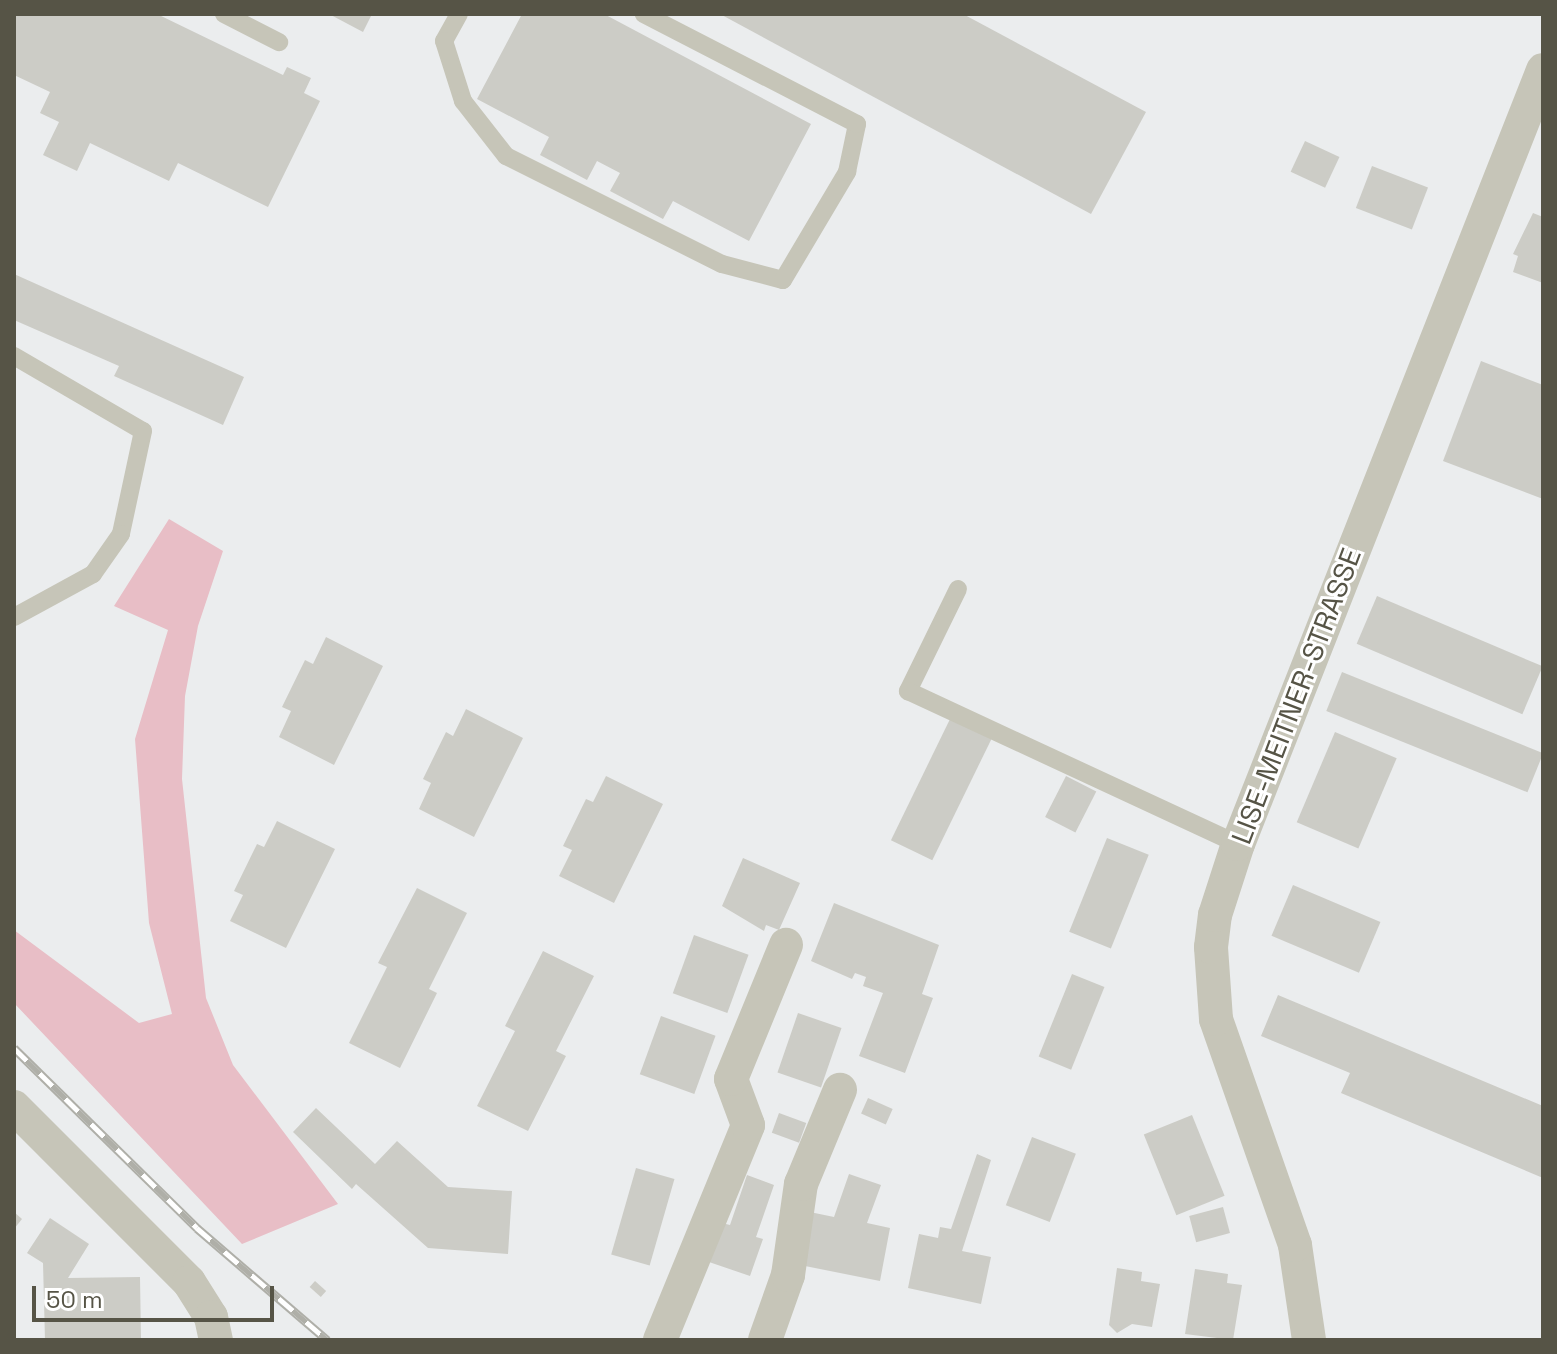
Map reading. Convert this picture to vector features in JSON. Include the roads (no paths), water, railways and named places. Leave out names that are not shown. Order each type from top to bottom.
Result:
[{"type":"street","name":"LISE-MEITNER-STRASSE","points":[[1309,1340],[1295,1245],[1216,1019],[1211,947],[1215,915],[1238,844],[1543,70]]},
{"type":"street","points":[[660,1340],[748,1125],[731,1079],[786,945]]},
{"type":"street","points":[[765,1340],[788,1275],[801,1184],[840,1090]]},
{"type":"street","points":[[14,1107],[189,1282],[211,1317],[216,1340]]},
{"type":"lane","points":[[224,14],[279,42]]},
{"type":"lane","points":[[459,14],[444,41],[463,101],[506,156],[722,264],[783,280],[847,172],[857,124],[644,14]]},
{"type":"lane","points":[[14,356],[143,431],[121,534],[93,574],[14,617]]},
{"type":"lane","points":[[958,589],[908,691],[1238,844]]},
{"type":"railway","points":[[14,1048],[197,1228],[327,1340]]}]
